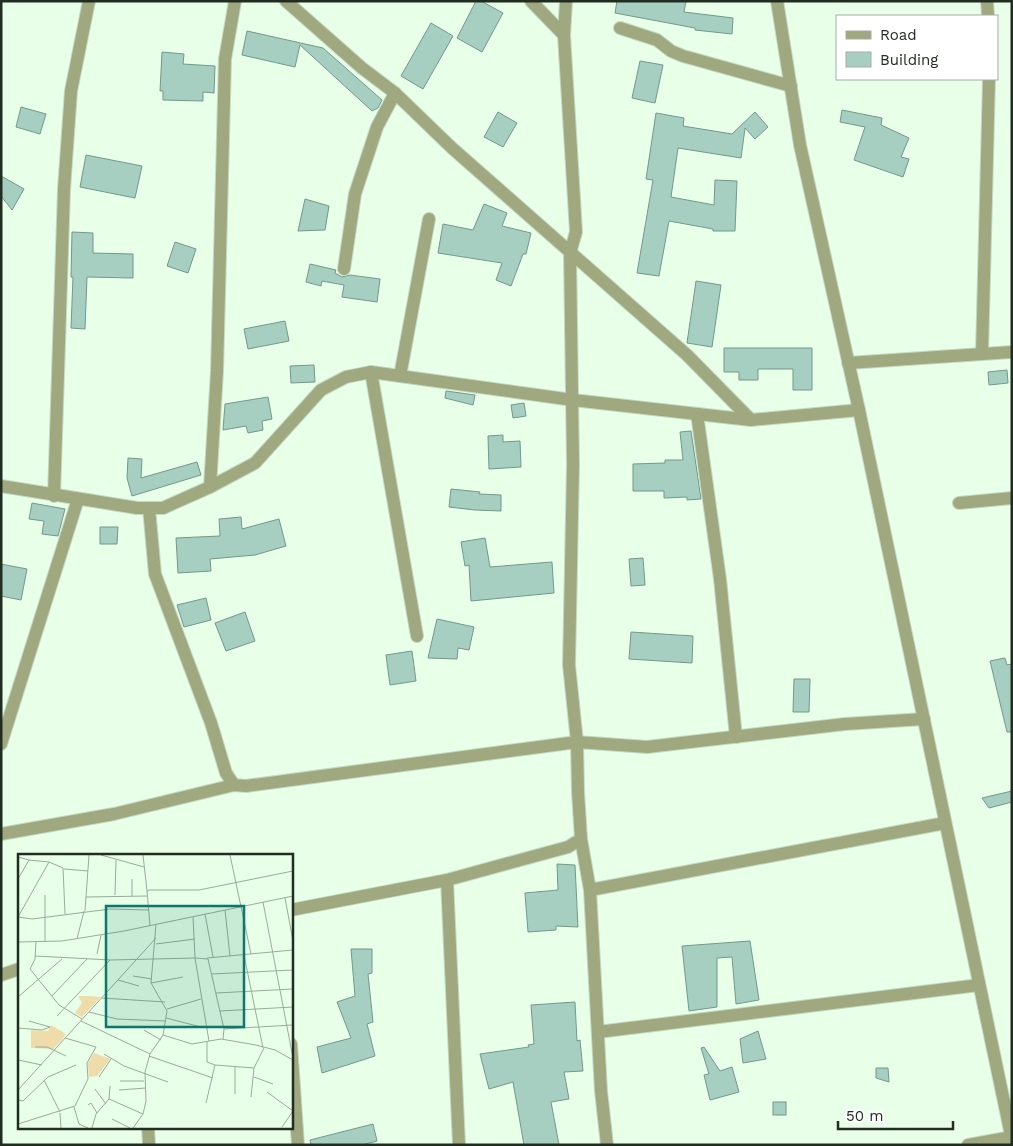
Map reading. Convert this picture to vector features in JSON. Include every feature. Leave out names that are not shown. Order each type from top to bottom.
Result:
[{"type":"street","points":[[54,496],[64,189],[71,91],[89,1]]},
{"type":"street","points":[[210,487],[217,371],[225,59],[235,1]]},
{"type":"street","points":[[286,1],[362,68],[395,94],[452,148],[686,355],[751,420]]},
{"type":"street","points":[[531,1],[564,35]]},
{"type":"street","points":[[566,1],[564,35],[576,232],[570,252],[573,400],[572,584],[569,665],[577,742],[581,839],[590,890],[601,1091],[607,1145]]},
{"type":"street","points":[[777,1],[800,145],[859,410],[1012,1138],[968,1145]]},
{"type":"street","points":[[987,1],[988,15]]},
{"type":"street","points":[[620,28],[657,40],[671,51],[684,56],[791,86]]},
{"type":"street","points":[[982,354],[989,80]]},
{"type":"street","points":[[344,269],[355,194],[377,127],[395,94]]},
{"type":"street","points":[[400,376],[429,219]]},
{"type":"street","points":[[848,364],[1012,352]]},
{"type":"street","points":[[1,486],[137,508],[164,508],[210,487],[255,463],[321,390],[346,377],[372,372],[573,400],[751,420],[859,410]]},
{"type":"street","points":[[372,372],[417,636]]},
{"type":"street","points":[[697,414],[720,579],[736,737]]},
{"type":"street","points":[[959,503],[1012,498]]},
{"type":"street","points":[[1,744],[78,499]]},
{"type":"street","points":[[149,508],[155,574],[211,723],[226,773],[234,785]]},
{"type":"street","points":[[1,834],[114,814],[234,785],[246,786],[577,742],[648,747],[845,724],[924,719]]},
{"type":"street","points":[[590,890],[945,824]]},
{"type":"street","points":[[292,910],[447,880],[568,847],[581,839]]},
{"type":"street","points":[[447,880],[459,1145]]},
{"type":"street","points":[[1,975],[18,969]]},
{"type":"street","points":[[598,1032],[979,985]]},
{"type":"street","points":[[292,1058],[298,1145]]},
{"type":"street","points":[[148,1128],[149,1145]]},
{"type":"building","points":[[476,1],[481,1],[503,13],[482,52],[457,38]]},
{"type":"building","points":[[617,1],[686,1],[684,12],[733,18],[732,34],[695,30],[695,28],[615,13]]},
{"type":"building","points":[[431,23],[453,36],[423,89],[401,76]]},
{"type":"building","points":[[247,31],[323,48],[382,100],[378,108],[372,111],[300,45],[295,67],[242,55]]},
{"type":"building","points":[[162,52],[184,54],[183,64],[215,66],[214,93],[203,92],[203,101],[163,100],[163,91],[160,91]]},
{"type":"building","points":[[640,61],[663,65],[655,103],[632,98]]},
{"type":"building","points":[[21,107],[46,114],[40,134],[16,127]]},
{"type":"building","points":[[842,110],[882,118],[881,125],[909,138],[901,157],[909,159],[903,177],[854,160],[865,127],[840,122]]},
{"type":"building","points":[[498,112],[517,123],[503,147],[484,137]]},
{"type":"building","points":[[755,112],[768,127],[755,139],[745,128],[741,158],[678,148],[671,197],[714,205],[715,180],[737,181],[735,231],[713,231],[713,229],[669,221],[659,276],[637,273],[653,180],[646,179],[656,113],[684,118],[683,126],[732,134]]},
{"type":"building","points":[[86,155],[142,166],[135,198],[80,187]]},
{"type":"building","points":[[1,176],[24,189],[12,210],[1,196]]},
{"type":"building","points":[[305,199],[329,206],[325,230],[298,231]]},
{"type":"building","points":[[484,204],[507,213],[502,226],[531,233],[526,254],[523,254],[511,286],[496,280],[502,263],[438,253],[443,224],[473,230]]},
{"type":"building","points":[[72,232],[93,233],[93,253],[133,254],[133,278],[87,277],[85,329],[71,328]]},
{"type":"building","points":[[175,242],[196,249],[188,273],[167,266]]},
{"type":"building","points":[[310,264],[336,270],[335,273],[342,277],[350,275],[380,279],[377,302],[342,297],[344,285],[322,281],[321,286],[306,282]]},
{"type":"building","points":[[696,281],[721,285],[712,347],[687,343]]},
{"type":"building","points":[[285,321],[289,341],[248,349],[244,329]]},
{"type":"building","points":[[724,348],[812,348],[812,390],[793,390],[793,369],[758,369],[758,380],[739,380],[739,372],[724,372]]},
{"type":"building","points":[[314,365],[315,382],[291,383],[290,366]]},
{"type":"building","points":[[1007,370],[1008,383],[989,385],[988,372]]},
{"type":"building","points":[[446,391],[475,395],[473,405],[445,398]]},
{"type":"building","points":[[268,397],[272,419],[262,421],[263,430],[248,433],[246,426],[223,430],[225,404]]},
{"type":"building","points":[[524,403],[526,416],[513,418],[511,405]]},
{"type":"building","points":[[691,431],[701,499],[687,500],[687,497],[664,498],[664,491],[633,491],[633,464],[665,463],[665,460],[683,460],[680,432]]},
{"type":"building","points":[[503,435],[503,442],[520,441],[521,467],[489,469],[488,436]]},
{"type":"building","points":[[128,458],[142,459],[141,478],[197,462],[201,475],[132,496],[127,478]]},
{"type":"building","points":[[451,489],[480,492],[479,494],[501,495],[501,511],[449,507]]},
{"type":"building","points":[[32,503],[65,509],[58,536],[42,534],[44,521],[29,519]]},
{"type":"building","points":[[241,517],[242,529],[279,519],[286,546],[255,555],[210,559],[211,571],[178,573],[176,538],[220,536],[219,519]]},
{"type":"building","points":[[100,527],[118,527],[117,544],[100,544]]},
{"type":"building","points":[[485,538],[490,567],[552,562],[554,593],[471,601],[469,565],[465,566],[461,542]]},
{"type":"building","points":[[643,558],[645,585],[631,586],[629,559]]},
{"type":"building","points":[[1,564],[27,569],[21,600],[1,596]]},
{"type":"building","points":[[206,598],[211,620],[184,627],[177,605]]},
{"type":"building","points":[[245,612],[255,641],[226,651],[215,623]]},
{"type":"building","points":[[437,619],[474,627],[469,650],[458,648],[457,659],[428,658]]},
{"type":"building","points":[[631,632],[693,636],[692,663],[629,659]]},
{"type":"building","points":[[412,651],[416,681],[390,685],[386,655]]},
{"type":"building","points":[[1005,658],[1007,665],[1012,664],[1012,732],[1007,732],[990,661]]},
{"type":"building","points":[[794,679],[810,679],[809,712],[793,712]]},
{"type":"building","points":[[1012,791],[1012,802],[989,808],[982,798]]},
{"type":"building","points":[[557,864],[575,865],[578,927],[556,926],[556,930],[528,932],[525,893],[558,890]]},
{"type":"building","points":[[750,941],[759,1000],[736,1004],[732,957],[717,958],[717,1007],[689,1011],[682,946]]},
{"type":"building","points":[[351,949],[372,949],[372,973],[368,974],[373,1022],[367,1024],[375,1056],[322,1073],[317,1047],[351,1038],[337,1002],[355,996]]},
{"type":"building","points":[[575,1002],[577,1041],[580,1040],[583,1071],[564,1072],[569,1099],[551,1102],[559,1145],[524,1145],[513,1082],[489,1089],[480,1054],[529,1047],[528,1045],[534,1044],[531,1005]]},
{"type":"building","points":[[758,1031],[766,1059],[743,1063],[740,1039]]},
{"type":"building","points":[[704,1047],[720,1071],[732,1067],[739,1092],[710,1100],[704,1075],[709,1074],[701,1048]]},
{"type":"building","points":[[876,1068],[888,1068],[889,1082],[876,1078]]},
{"type":"building","points":[[773,1102],[786,1102],[786,1115],[773,1115]]},
{"type":"building","points":[[373,1124],[377,1141],[362,1145],[311,1145],[310,1140]]}]
